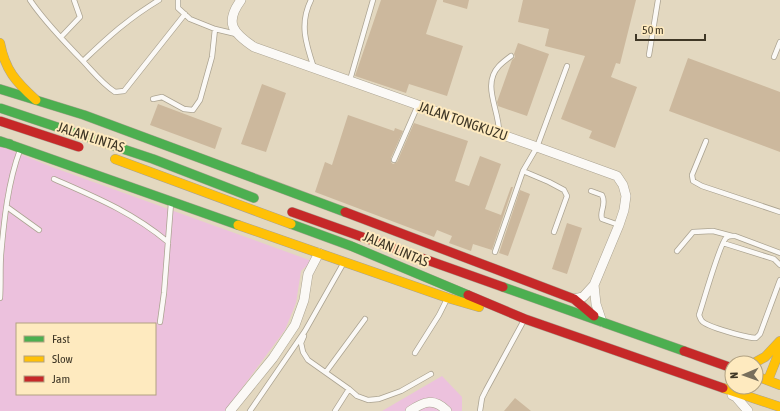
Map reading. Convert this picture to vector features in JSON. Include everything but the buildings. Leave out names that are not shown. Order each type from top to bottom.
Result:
[{"type":"main road","points":[[0,43],[1,53],[7,70],[19,84],[39,101]]},
{"type":"main road","points":[[0,89],[84,115],[574,299],[602,322]]},
{"type":"main road","points":[[24,149],[14,136],[12,130],[13,121],[20,109],[39,101]]},
{"type":"main road","name":"JALAN LINTAS","points":[[0,108],[153,159],[262,201]]},
{"type":"main road","name":"JALAN LINTAS","points":[[0,121],[86,149]]},
{"type":"main road","points":[[0,142],[10,144],[448,298],[525,319]]},
{"type":"main road","name":"JALAN LINTAS","points":[[111,157],[351,246],[525,319],[780,408]]},
{"type":"main road","name":"JALAN LINTAS","points":[[284,209],[724,365]]},
{"type":"main road","points":[[764,357],[780,341]]},
{"type":"main road","points":[[775,395],[768,380],[780,350]]},
{"type":"main road","points":[[704,359],[715,357],[724,359]]},
{"type":"main road","points":[[764,379],[780,385]]},
{"type":"street","points":[[238,35],[231,22],[232,14],[241,0]]},
{"type":"street","name":"JALAN TONGKUZU","points":[[238,35],[254,47],[617,176],[623,185],[626,196],[624,210],[619,225],[594,286],[583,297],[574,299]]},
{"type":"street","points":[[230,411],[273,358],[295,325],[304,300],[308,274],[319,253]]},
{"type":"street","points":[[594,286],[595,299],[602,322]]},
{"type":"street","points":[[716,386],[736,397],[748,411]]},
{"type":"street","points":[[410,411],[427,402],[437,402],[447,411]]},
{"type":"lane","points":[[30,0],[39,14],[106,86],[115,92],[124,91],[185,14]]},
{"type":"lane","points":[[61,37],[80,17],[74,0]]},
{"type":"lane","points":[[83,61],[112,33],[139,12],[159,0]]},
{"type":"lane","points":[[178,0],[178,8],[190,19],[215,29],[238,35]]},
{"type":"lane","points":[[311,0],[305,22],[304,34],[314,68]]},
{"type":"lane","points":[[350,80],[373,0]]},
{"type":"lane","points":[[649,55],[658,0]]},
{"type":"lane","points":[[153,99],[162,96],[184,109],[193,110],[200,100],[212,57],[215,29]]},
{"type":"lane","points":[[774,57],[780,42]]},
{"type":"lane","points":[[499,133],[499,123],[490,88],[494,73],[499,66],[511,56]]},
{"type":"lane","points":[[495,252],[523,171],[537,147],[567,66]]},
{"type":"lane","points":[[394,160],[418,105]]},
{"type":"lane","points":[[706,140],[692,175],[693,181],[702,186],[780,212]]},
{"type":"lane","points":[[0,298],[1,256],[7,208],[16,162],[24,149]]},
{"type":"lane","points":[[523,171],[564,190],[567,196],[554,232]]},
{"type":"lane","points":[[54,179],[98,198],[121,210],[150,227],[168,242]]},
{"type":"lane","points":[[591,191],[602,195],[604,200],[601,215],[602,219],[619,225]]},
{"type":"lane","points":[[160,322],[164,293],[171,201]]},
{"type":"lane","points":[[7,208],[39,230]]},
{"type":"lane","points":[[677,252],[693,232],[713,231],[736,236],[780,253]]},
{"type":"lane","points":[[736,236],[728,236],[723,243],[699,315],[702,321],[740,335],[756,338],[760,334],[780,280]]},
{"type":"lane","points":[[723,243],[774,259],[780,265]]},
{"type":"lane","points":[[250,411],[305,331],[344,262]]},
{"type":"lane","points":[[414,353],[439,315],[448,298]]},
{"type":"lane","points":[[326,372],[365,319]]},
{"type":"lane","points":[[480,411],[482,398],[525,319]]},
{"type":"lane","points":[[305,331],[302,343],[303,352],[308,360],[357,396],[368,400],[379,399],[401,391],[431,374]]},
{"type":"lane","points":[[335,411],[349,389]]},
{"type":"shaded area","points":[[0,146],[52,167],[312,261],[301,271],[296,303],[285,330],[225,411],[0,411]]},
{"type":"shaded area","points":[[442,376],[462,397],[462,411],[382,411]]},
{"type":"traffic: fast","points":[[0,89],[84,115],[345,212]]},
{"type":"traffic: fast","points":[[0,108],[120,148]]},
{"type":"traffic: fast","points":[[0,141],[238,225]]},
{"type":"traffic: fast","points":[[0,142],[10,144]]},
{"type":"traffic: fast","points":[[120,148],[153,159],[254,198]]},
{"type":"traffic: fast","points":[[291,224],[351,246],[468,295]]},
{"type":"traffic: fast","points":[[503,287],[684,351]]},
{"type":"traffic: slow","points":[[0,43],[5,61],[12,75],[36,100]]},
{"type":"traffic: slow","points":[[115,159],[291,224]]},
{"type":"traffic: slow","points":[[238,225],[448,298],[479,307]]},
{"type":"traffic: slow","points":[[764,358],[780,341]]},
{"type":"traffic: slow","points":[[768,380],[780,350]]},
{"type":"traffic: slow","points":[[764,379],[780,385]]},
{"type":"traffic: slow","points":[[723,388],[780,407]]},
{"type":"traffic: jam","points":[[0,121],[79,147]]},
{"type":"traffic: jam","points":[[292,212],[503,287]]},
{"type":"traffic: jam","points":[[345,212],[574,299],[594,316]]},
{"type":"traffic: jam","points":[[468,295],[525,319],[723,388]]},
{"type":"traffic: jam","points":[[684,351],[724,365]]}]
